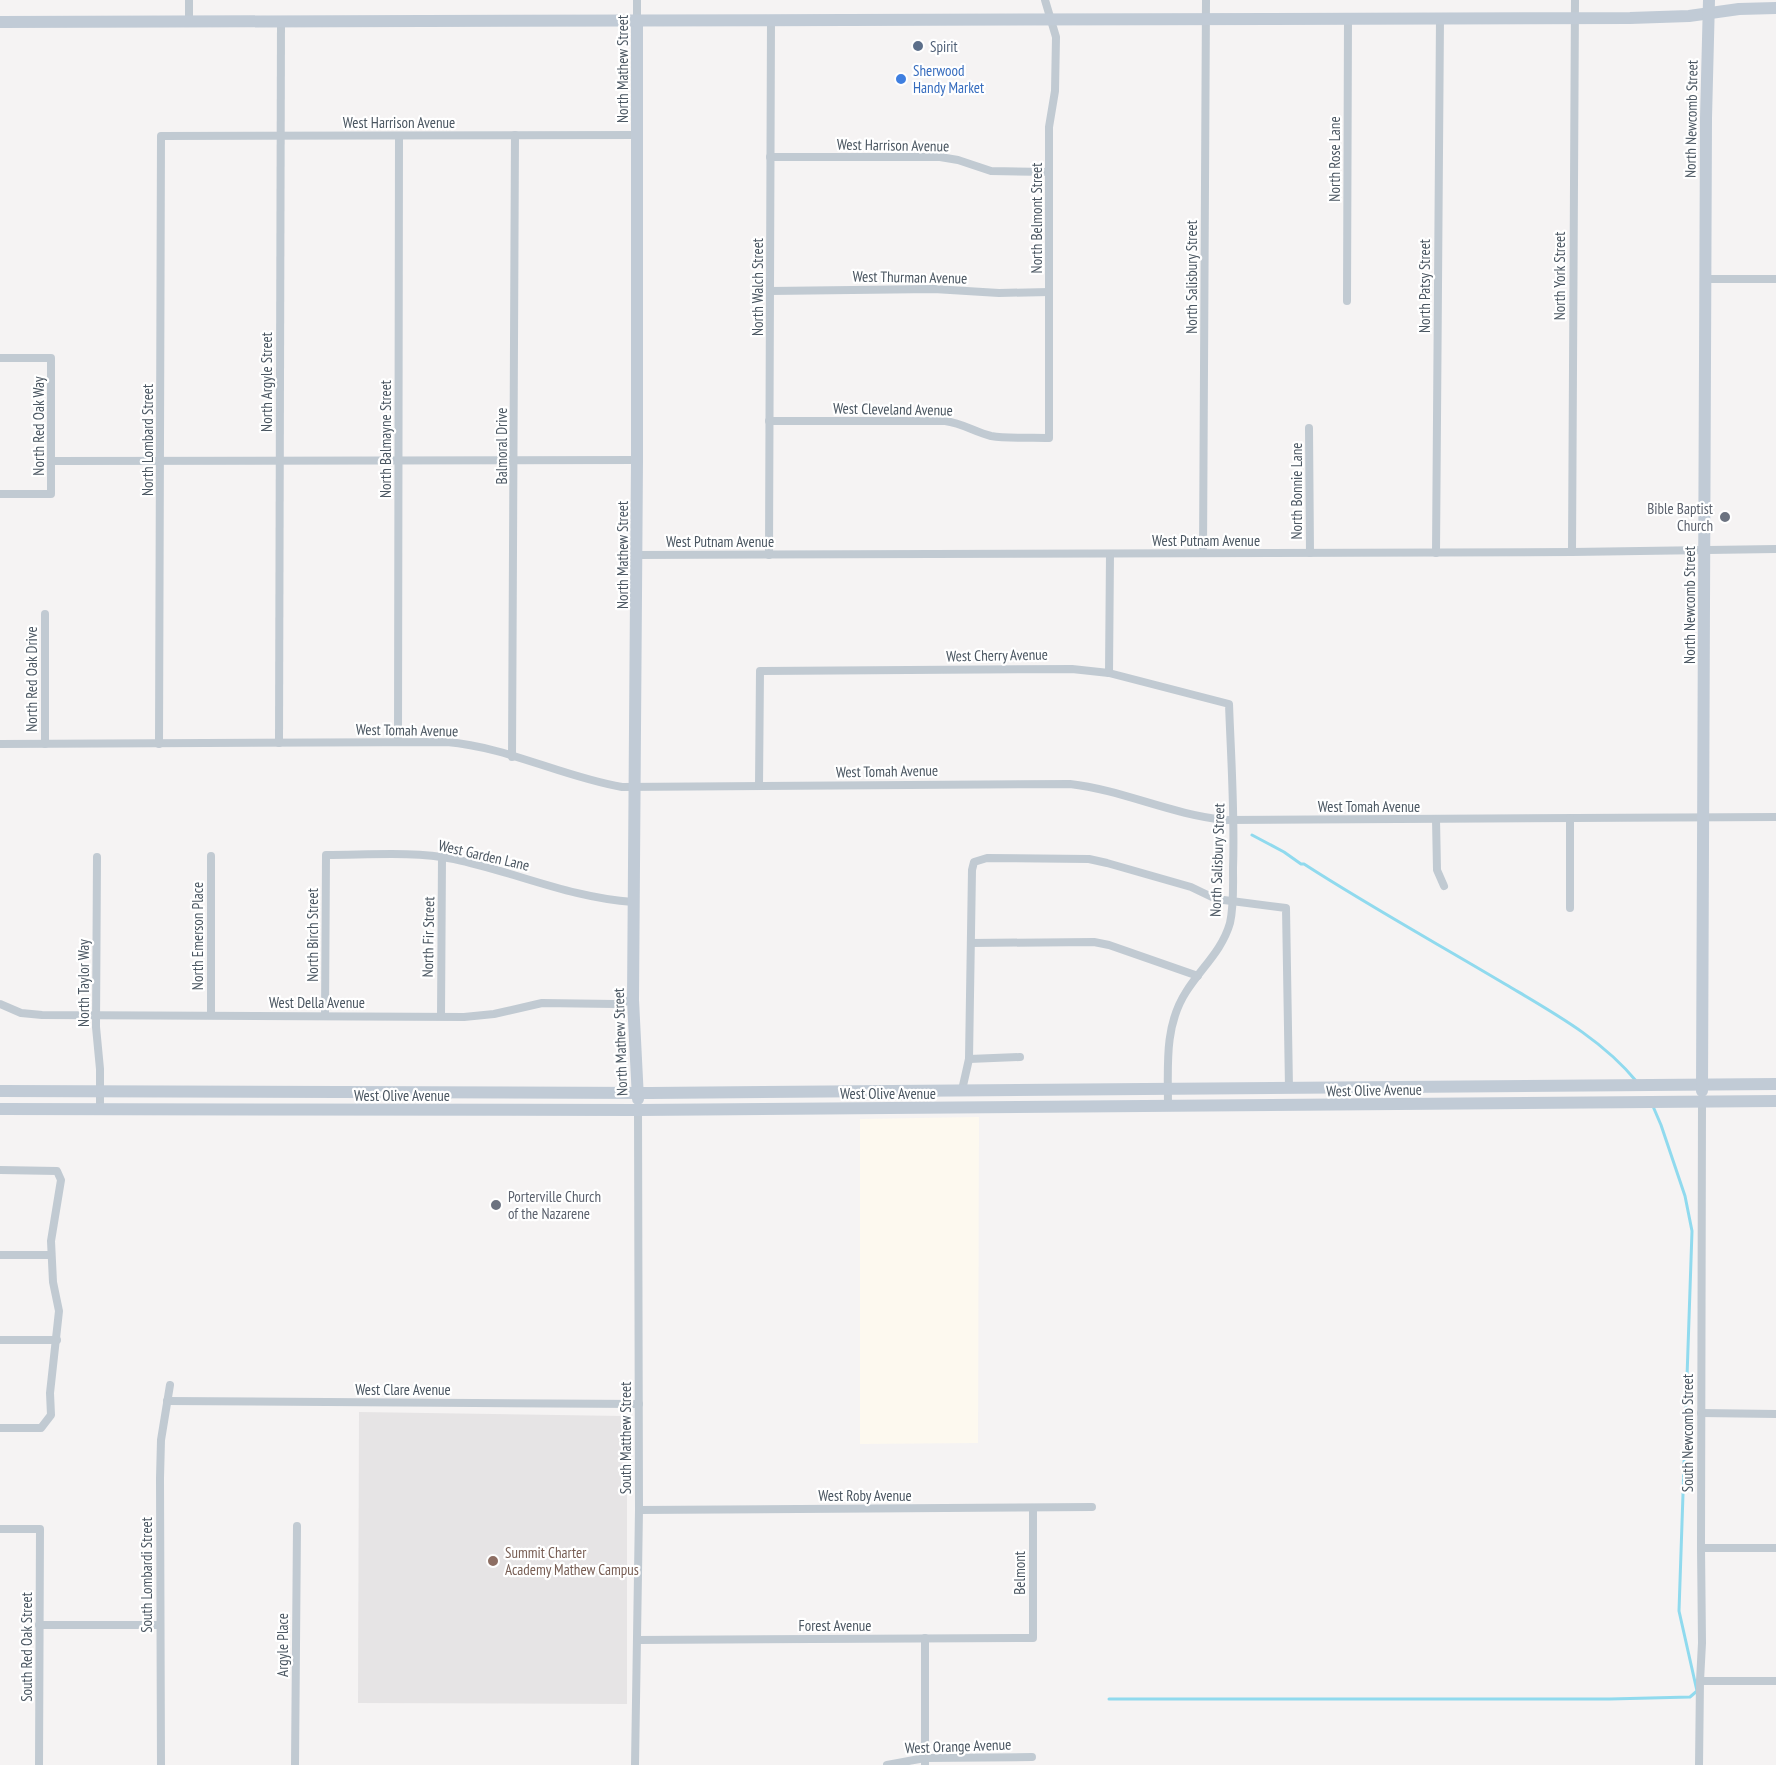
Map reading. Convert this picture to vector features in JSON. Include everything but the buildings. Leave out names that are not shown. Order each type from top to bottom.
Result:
[{"type":"main road","name":"North Newcomb Street","points":[[1702,1102],[1705,279],[1709,0]]},
{"type":"main road","points":[[0,22],[1663,18],[1738,9],[1776,8]]},
{"type":"main road","name":"North Mathew Street","points":[[637,21],[633,1000],[638,1110]]},
{"type":"main road","name":"West Olive Avenue","points":[[0,1091],[637,1093],[1776,1084]]},
{"type":"main road","name":"West Olive Avenue","points":[[0,1109],[638,1110],[1776,1101]]},
{"type":"street","points":[[189,0],[189,22]]},
{"type":"street","name":"North Mathew Street","points":[[637,21],[638,0]]},
{"type":"street","name":"North Belmont Street","points":[[1045,0],[1056,37],[1056,83],[1049,127],[1049,438]]},
{"type":"street","name":"North Salisbury Street","points":[[1203,553],[1206,0]]},
{"type":"street","name":"North York Street","points":[[1572,552],[1575,0]]},
{"type":"street","name":"North Rose Lane","points":[[1347,301],[1348,18]]},
{"type":"street","name":"North Patsy Street","points":[[1436,553],[1440,18]]},
{"type":"street","name":"North Walch Street","points":[[769,555],[771,20]]},
{"type":"street","name":"North Argyle Street","points":[[279,743],[281,21]]},
{"type":"street","name":"Balmoral Drive","points":[[512,757],[516,135]]},
{"type":"street","name":"West Harrison Avenue","points":[[161,136],[638,135]]},
{"type":"street","name":"North Lombard Street","points":[[159,744],[161,136]]},
{"type":"street","name":"North Balmayne Street","points":[[398,742],[399,136]]},
{"type":"street","name":"West Harrison Avenue","points":[[770,158],[940,158],[958,160],[991,171],[1049,172]]},
{"type":"street","points":[[1705,279],[1776,279]]},
{"type":"street","name":"West Thurman Avenue","points":[[770,291],[934,289],[999,293],[1049,292]]},
{"type":"street","name":"North Red Oak Way","points":[[0,358],[51,358],[51,494],[0,494]]},
{"type":"street","name":"West Cleveland Avenue","points":[[770,421],[945,421],[965,425],[983,434],[1049,438]]},
{"type":"street","name":"North Bonnie Lane","points":[[1309,428],[1310,553]]},
{"type":"street","points":[[51,461],[637,460]]},
{"type":"street","name":"West Putnam Avenue","points":[[636,555],[1436,553],[1776,549]]},
{"type":"street","points":[[1110,554],[1110,673]]},
{"type":"street","name":"North Red Oak Drive","points":[[45,614],[45,744]]},
{"type":"street","name":"West Cherry Avenue","points":[[759,786],[760,671],[1060,668],[1110,673],[1229,704]]},
{"type":"street","name":"North Salisbury Street","points":[[1168,1107],[1168,1045],[1171,1026],[1185,993],[1214,957],[1227,932],[1233,902],[1235,836],[1229,704]]},
{"type":"street","name":"West Tomah Avenue","points":[[0,744],[458,743],[599,782],[635,787],[1070,784],[1112,791],[1196,815],[1233,820],[1776,817]]},
{"type":"street","points":[[1570,818],[1570,908]]},
{"type":"street","points":[[1436,819],[1437,870],[1444,886]]},
{"type":"street","name":"West Garden Lane","points":[[326,855],[442,857],[468,862],[591,897],[633,902]]},
{"type":"street","name":"North Birch Street","points":[[325,1016],[326,855]]},
{"type":"street","name":"North Emerson Place","points":[[211,856],[211,1015]]},
{"type":"street","name":"North Taylor Way","points":[[98,857],[96,1015],[100,1109]]},
{"type":"street","name":"North Fir Street","points":[[441,1017],[442,857]]},
{"type":"street","points":[[962,1090],[969,1059],[972,870],[974,862],[987,858],[1089,859],[1180,884],[1216,899],[1286,908],[1289,1088]]},
{"type":"street","points":[[971,944],[1094,942],[1109,945],[1198,976]]},
{"type":"street","name":"West Della Avenue","points":[[0,1004],[13,1011],[30,1014],[441,1017],[494,1014],[542,1002],[615,1004],[633,1000]]},
{"type":"street","points":[[969,1059],[1020,1057]]},
{"type":"street","name":"South Newcomb Street","points":[[1699,1765],[1702,1643],[1702,1102]]},
{"type":"street","name":"South Matthew Street","points":[[635,1765],[639,1510],[638,1110]]},
{"type":"street","points":[[0,1170],[57,1171],[61,1180],[51,1240],[53,1282],[59,1311],[50,1393],[51,1415],[48,1422],[41,1428],[0,1428]]},
{"type":"street","points":[[0,1255],[51,1255]]},
{"type":"street","points":[[0,1340],[57,1341]]},
{"type":"street","name":"South Lombardi Street","points":[[160,1765],[160,1450],[170,1385]]},
{"type":"street","name":"West Clare Avenue","points":[[166,1401],[639,1404]]},
{"type":"street","points":[[1701,1413],[1776,1414]]},
{"type":"street","name":"West Roby Avenue","points":[[639,1510],[1092,1507]]},
{"type":"street","name":"Belmont","points":[[1033,1508],[1033,1638]]},
{"type":"street","name":"Argyle Place","points":[[295,1765],[297,1526]]},
{"type":"street","name":"South Red Oak Street","points":[[0,1529],[40,1529],[39,1765]]},
{"type":"street","points":[[1701,1548],[1776,1548]]},
{"type":"street","points":[[39,1625],[160,1625]]},
{"type":"street","points":[[925,1638],[925,1762]]},
{"type":"street","name":"Forest Avenue","points":[[638,1640],[1033,1638]]},
{"type":"street","points":[[1700,1681],[1776,1681]]},
{"type":"street","name":"West Orange Avenue","points":[[886,1765],[1032,1757]]},
{"type":"shaded area","points":[[979,1117],[978,1443],[860,1444],[860,1119]]},
{"type":"shaded area","name":"Summit Charter Academy Mathew Campus","points":[[359,1412],[623,1416],[627,1420],[627,1704],[358,1703]]},
{"type":"waterway","points":[[1252,835],[1558,1016],[1608,1052],[1637,1082]]},
{"type":"waterway","points":[[1109,1699],[1610,1699],[1690,1697],[1697,1691],[1679,1611],[1692,1231],[1685,1196],[1652,1104]]},
{"type":"place","name":"Spirit","points":[[918,46]]},
{"type":"place","name":"Sherwood Handy Market","points":[[901,79]]},
{"type":"place","name":"Bible Baptist Church","points":[[1725,517]]},
{"type":"place","name":"Porterville Church of the Nazarene","points":[[496,1205]]},
{"type":"place","name":"Summit Charter Academy Mathew Campus","points":[[493,1561]]}]
